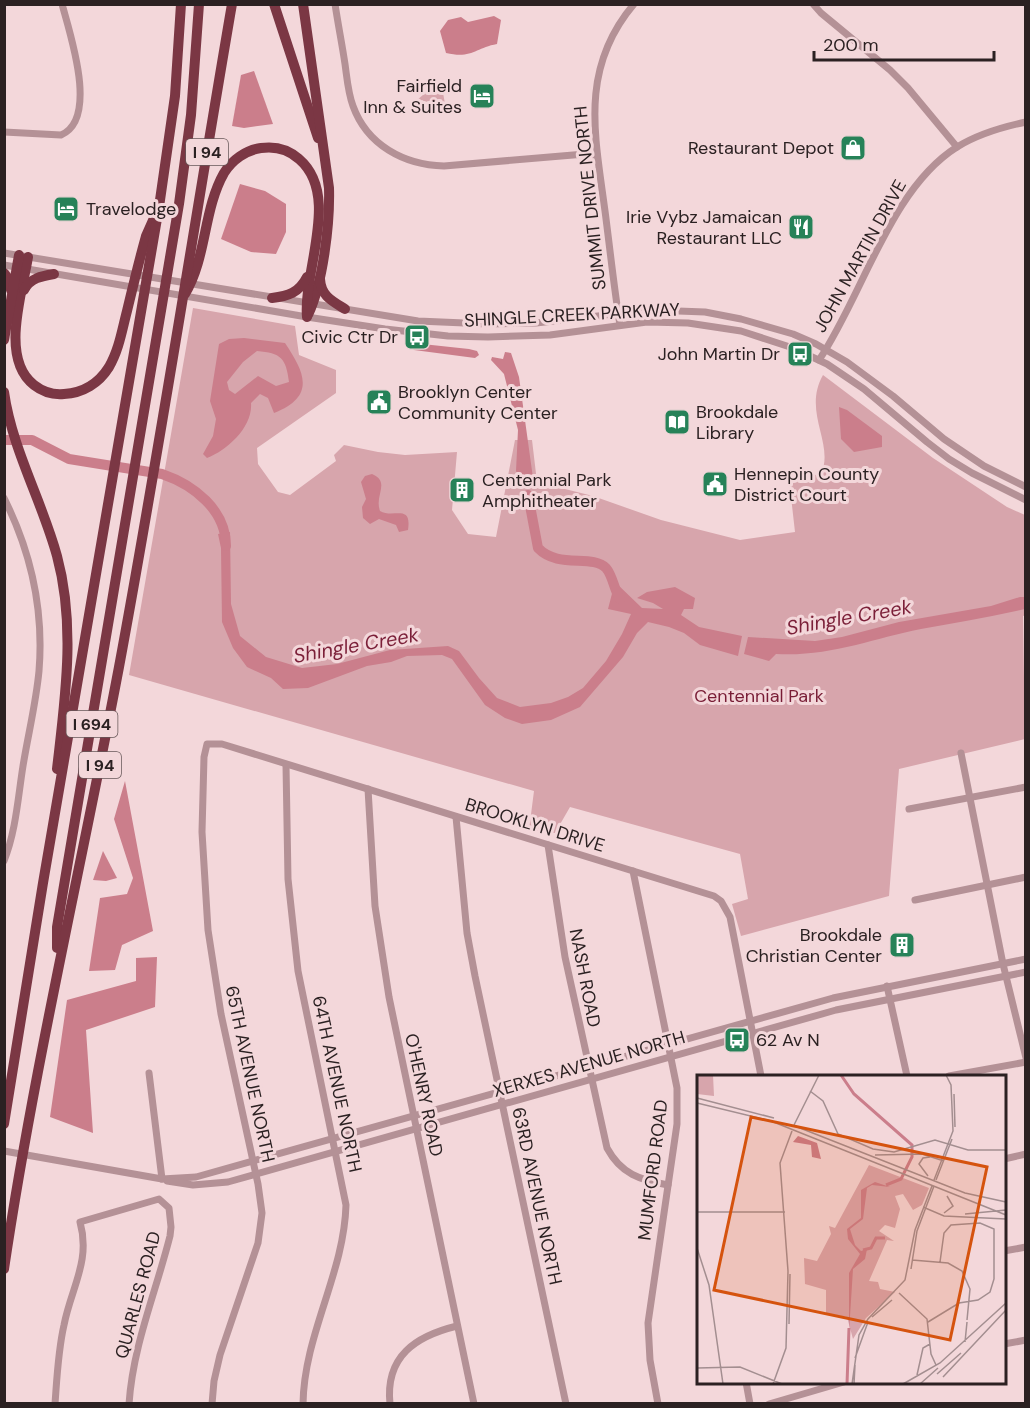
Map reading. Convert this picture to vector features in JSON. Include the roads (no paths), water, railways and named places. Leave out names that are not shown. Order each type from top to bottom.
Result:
[{"type":"highway","name":"I 94","points":[[4,1124],[159,207],[175,96],[181,4]]},
{"type":"highway","name":"I 694","points":[[57,969],[57,927],[185,160],[199,4]]},
{"type":"highway","name":"I 94","points":[[4,1269],[57,969],[113,695],[232,4]]},
{"type":"highway","points":[[274,4],[314,127],[329,188]]},
{"type":"highway","points":[[303,4],[329,188],[320,284],[322,292],[345,309]]},
{"type":"highway","points":[[182,299],[193,281],[219,182],[229,165],[252,150],[273,147],[295,155],[309,170],[316,186],[317,235],[307,317]]},
{"type":"highway","points":[[4,273],[10,281],[16,298],[14,350],[16,362],[26,378],[40,389],[52,394],[71,394],[90,386],[104,374],[115,354],[146,236],[159,207]]},
{"type":"highway","points":[[272,298],[287,296],[301,288],[309,274],[314,254]]},
{"type":"highway","points":[[4,340],[16,298],[23,256]]},
{"type":"highway","points":[[309,304],[321,264]]},
{"type":"highway","points":[[16,298],[29,282],[54,274]]},
{"type":"highway","points":[[4,392],[11,425],[57,557],[64,588],[68,623],[65,696],[43,883]]},
{"type":"street","points":[[4,132],[54,136],[68,132],[76,123],[80,73],[62,4]]},
{"type":"street","points":[[335,4],[353,106],[372,137],[393,153],[410,162],[427,166],[597,155]]},
{"type":"street","name":"SUMMIT DRIVE NORTH","points":[[620,325],[597,155],[593,108],[598,69],[613,34],[633,4]]},
{"type":"street","points":[[813,4],[890,70],[957,147]]},
{"type":"street","name":"JOHN MARTIN DRIVE","points":[[819,360],[907,197],[925,173],[957,147],[994,130],[1026,122]]},
{"type":"street","name":"SHINGLE CREEK PARKWAY","points":[[4,253],[418,321],[488,324],[566,321],[618,313],[670,310],[716,314],[766,325],[793,334],[825,350],[870,379],[944,440],[984,466],[1026,487]]},
{"type":"street","name":"SHINGLE CREEK PARKWAY","points":[[4,266],[406,332],[459,336],[550,335],[620,325],[674,322],[714,326],[768,338],[819,360],[864,389],[949,459],[1026,500]]},
{"type":"street","points":[[4,498],[13,515],[30,564],[40,631],[38,674],[10,840],[4,861]]},
{"type":"street","name":"BROOKLYN DRIVE","points":[[207,744],[222,744],[714,896],[721,901],[729,917],[761,1075]]},
{"type":"street","name":"65TH AVENUE NORTH","points":[[207,744],[204,757],[202,831],[207,921],[221,1014],[261,1199],[262,1213],[258,1242],[220,1355],[212,1404]]},
{"type":"street","points":[[958,1075],[1026,1060],[1003,964],[961,753]]},
{"type":"street","name":"64TH AVENUE NORTH","points":[[286,765],[288,879],[292,926],[298,971],[344,1190],[346,1228],[336,1269],[307,1359],[303,1404]]},
{"type":"street","points":[[909,809],[1026,787]]},
{"type":"street","name":"O'HENRY ROAD","points":[[368,789],[375,906],[389,997],[474,1404]]},
{"type":"street","name":"63RD AVENUE NORTH","points":[[456,817],[467,933],[566,1404]]},
{"type":"street","name":"NASH ROAD","points":[[548,844],[560,932],[603,1137],[613,1158],[630,1174],[640,1179],[668,1185]]},
{"type":"street","name":"MUMFORD ROAD","points":[[633,870],[675,1070],[678,1106],[648,1323],[650,1360],[658,1404]]},
{"type":"street","points":[[915,900],[1026,877]]},
{"type":"street","name":"XERXES AVENUE NORTH","points":[[162,1179],[196,1177],[252,1163],[841,996],[1026,959]]},
{"type":"street","name":"XERXES AVENUE NORTH","points":[[4,1151],[162,1179],[178,1184],[202,1185],[228,1182],[836,1010],[1026,972]]},
{"type":"street","points":[[887,986],[907,1075]]},
{"type":"street","points":[[149,1073],[162,1179]]},
{"type":"street","points":[[1006,1159],[1026,1154]]},
{"type":"street","name":"QUARLES ROAD","points":[[55,1404],[57,1369],[64,1323],[84,1255],[80,1222],[159,1199],[169,1208],[170,1236],[142,1327],[129,1404]]},
{"type":"street","points":[[1006,1251],[1026,1247]]},
{"type":"street","points":[[390,1404],[390,1383],[394,1370],[408,1348],[430,1334],[458,1326]]},
{"type":"street","points":[[1006,1344],[1026,1340]]},
{"type":"street","points":[[746,1384],[750,1404]]},
{"type":"street","points":[[769,1404],[831,1384]]},
{"type":"waterway","name":"Shingle Creek","points":[[4,440],[32,440],[69,459],[162,474],[174,479],[196,492],[214,510],[225,533],[226,546]]},
{"type":"waterway","points":[[528,495],[538,548],[555,558],[600,564],[608,571],[620,599]]},
{"type":"place","name":"Fairfield Inn & Suites","points":[[482,96]]},
{"type":"place","name":"Restaurant Depot","points":[[853,148]]},
{"type":"place","name":"Travelodge","points":[[66,209]]},
{"type":"place","name":"Irie Vybz Jamaican Restaurant LLC","points":[[801,227]]},
{"type":"place","name":"Civic Ctr Dr","points":[[417,337]]},
{"type":"place","name":"John Martin Dr","points":[[800,354]]},
{"type":"place","name":"Brooklyn Center Community Center","points":[[379,402]]},
{"type":"place","name":"Brookdale Library","points":[[677,422]]},
{"type":"place","name":"Hennepin County District Court","points":[[715,484]]},
{"type":"place","name":"Centennial Park Amphitheater","points":[[462,490]]},
{"type":"place","name":"Brookdale Christian Center","points":[[902,945]]},
{"type":"place","name":"62 Av N","points":[[737,1040]]},
{"type":"park label","name":"Centennial Park","points":[[759,696]]}]
